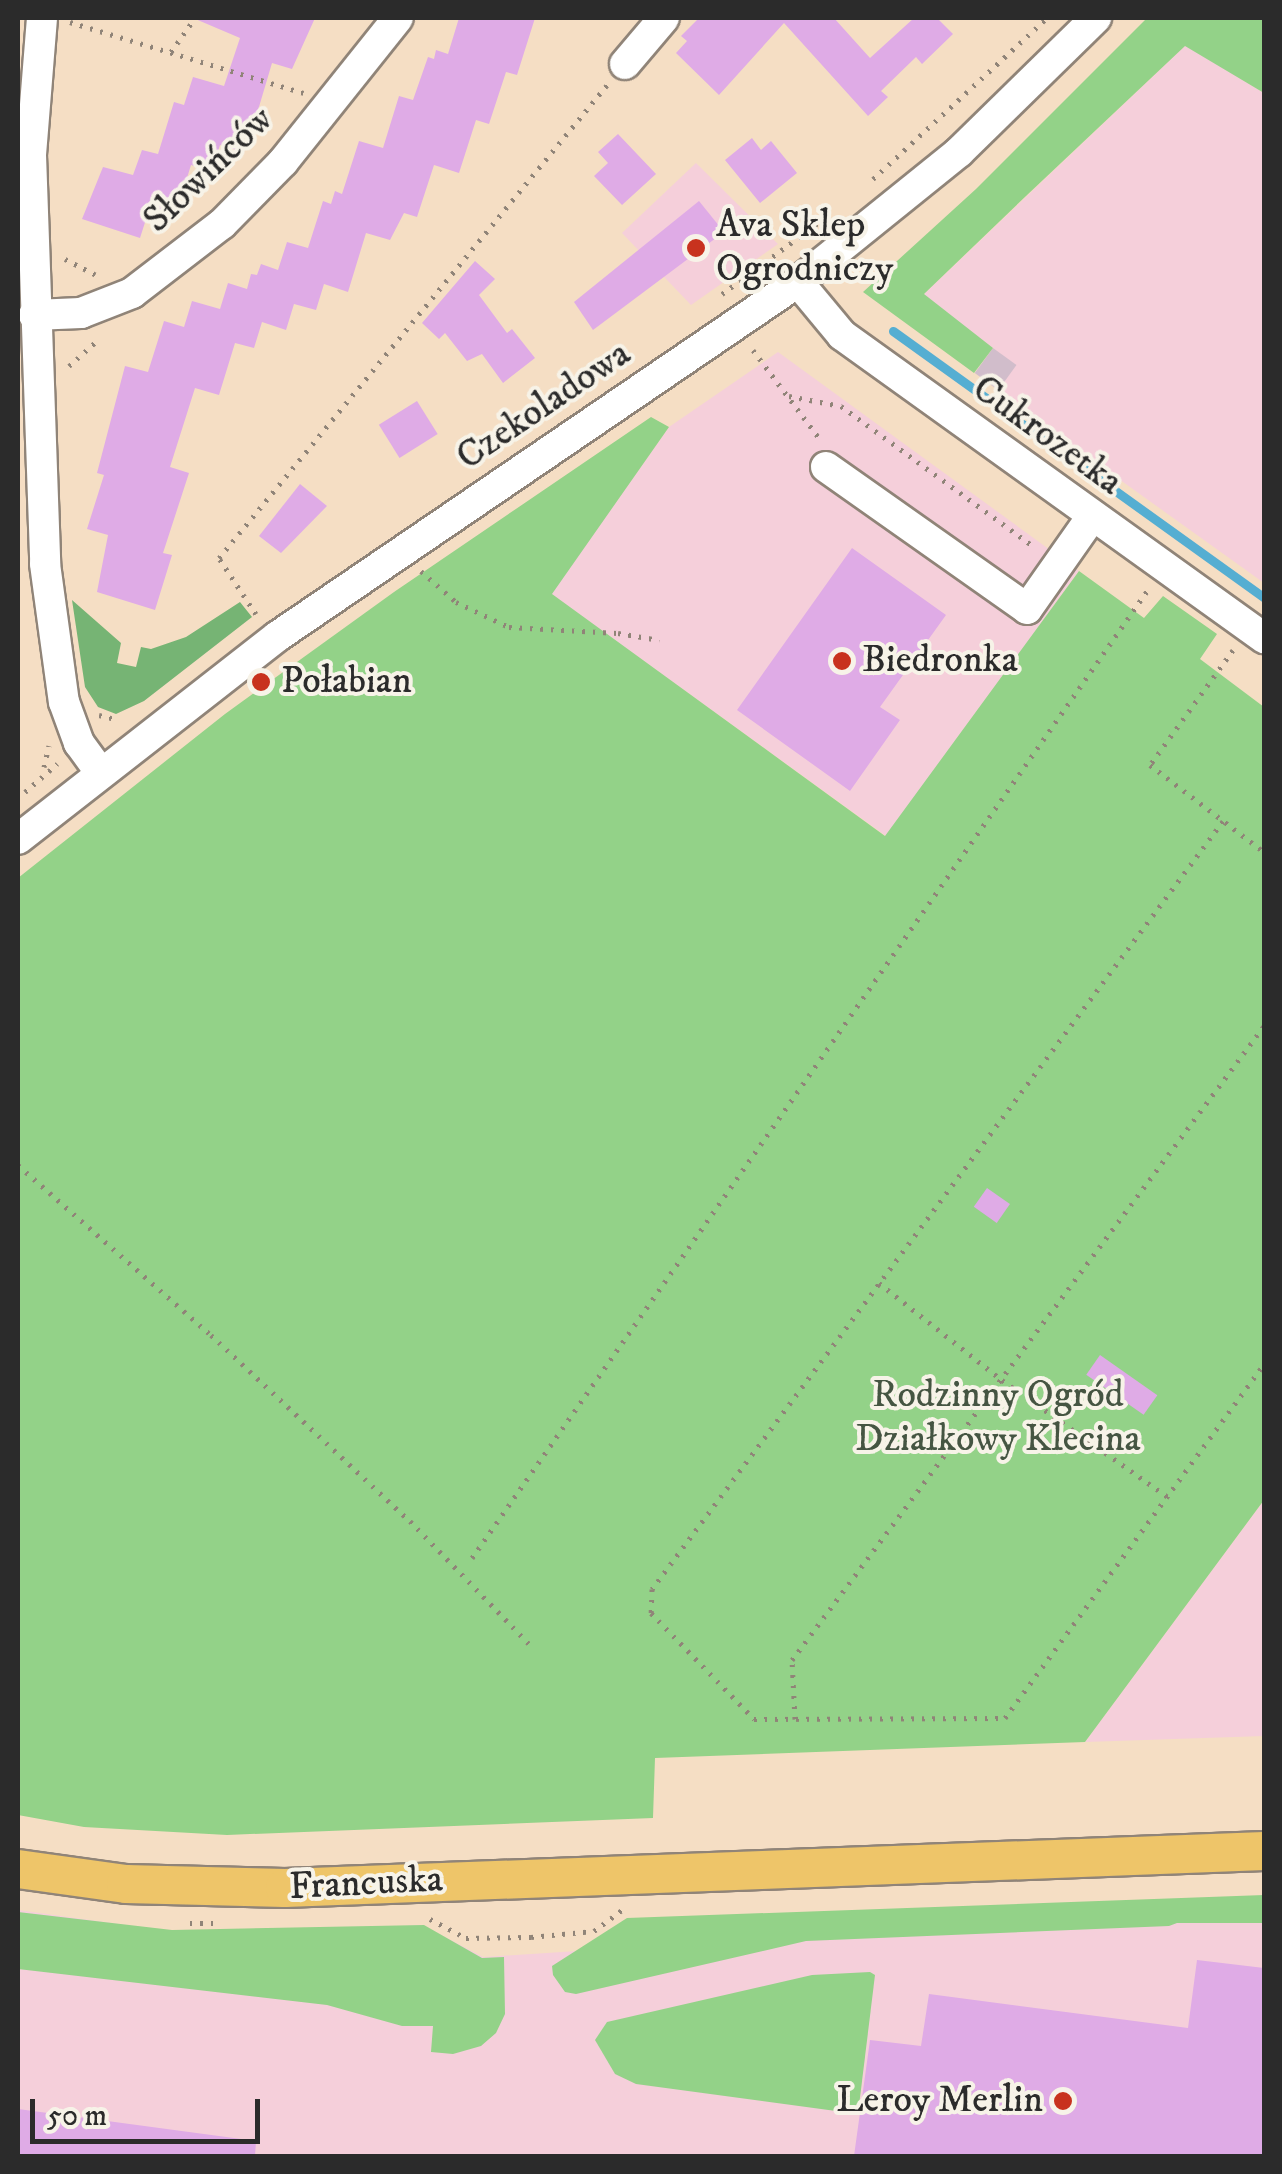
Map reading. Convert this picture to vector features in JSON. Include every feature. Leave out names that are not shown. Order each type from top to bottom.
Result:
[{"type":"main road","name":"Francuska","points":[[18,1869],[126,1884],[236,1888],[1264,1851]]},
{"type":"street","name":"Słowińców","points":[[34,316],[81,313],[132,293],[222,224],[283,162],[398,18]]},
{"type":"street","points":[[625,64],[664,18]]},
{"type":"street","name":"Czekoladowa","points":[[18,839],[278,636],[798,282],[958,152],[1096,18]]},
{"type":"street","points":[[52,19],[24,154],[34,316],[33,604],[81,746],[101,773]]},
{"type":"street","name":"Cukrozetka","points":[[798,282],[842,335],[1257,633]]},
{"type":"street","points":[[826,468],[1027,609],[1092,518]]},
{"type":"path","points":[[171,52],[195,18]]},
{"type":"path","points":[[869,183],[1046,18]]},
{"type":"path","points":[[52,19],[303,93]]},
{"type":"path","points":[[256,614],[219,558],[625,64]]},
{"type":"path","points":[[713,302],[825,218]]},
{"type":"path","points":[[58,255],[81,269],[107,274]]},
{"type":"path","points":[[62,376],[105,335]]},
{"type":"path","points":[[737,355],[750,346],[820,440],[826,468]]},
{"type":"path","points":[[786,395],[841,406],[1059,565]]},
{"type":"path","points":[[472,1558],[1162,567]]},
{"type":"path","points":[[419,569],[456,602],[509,627],[618,633],[659,640]]},
{"type":"path","points":[[1257,633],[1150,765],[1264,852]]},
{"type":"path","points":[[98,714],[113,721]]},
{"type":"path","points":[[18,800],[46,769],[47,747],[52,744]]},
{"type":"path","points":[[1222,821],[652,1589],[650,1613],[754,1719],[1005,1718],[1264,1364]]},
{"type":"path","points":[[795,1719],[792,1660],[1264,1026]]},
{"type":"path","points":[[18,1165],[211,1335],[410,1521],[532,1647]]},
{"type":"path","points":[[879,1283],[1002,1380],[1168,1497]]},
{"type":"path","points":[[497,1938],[559,1936]]},
{"type":"shaded area","points":[[1186,45],[1264,93],[1264,583],[996,391],[1015,365],[923,295]]},
{"type":"shaded area","points":[[696,163],[778,244],[691,305],[622,233]]},
{"type":"shaded area","points":[[993,348],[1016,365],[998,390],[975,373]]},
{"type":"shaded area","points":[[778,352],[1079,571],[886,836],[551,594],[669,427]]},
{"type":"shaded area","points":[[1264,1500],[1264,1736],[1085,1742]]},
{"type":"shaded area","points":[[1264,1907],[1264,2156],[18,2156],[18,1910],[212,1937],[422,1925],[483,1957]]},
{"type":"green space","points":[[1147,18],[1264,18],[1264,93],[1185,46],[924,294],[993,348],[974,373],[863,292],[976,189]]},
{"type":"green space","name":"Rodzinny Ogród Działkowy Klecina","points":[[651,417],[669,427],[552,594],[885,836],[1079,571],[1144,618],[1163,596],[1217,634],[1200,659],[1264,707],[1264,1500],[1085,1742],[655,1758],[653,1818],[227,1835],[84,1827],[18,1815],[18,878],[225,714],[394,592]]},
{"type":"green space","points":[[72,600],[121,643],[117,663],[136,667],[141,647],[151,649],[186,637],[240,602],[252,617],[144,701],[116,714],[98,707],[85,687]]},
{"type":"green space","points":[[1264,1895],[1264,1923],[1177,1923],[806,1941],[576,1994],[565,1992],[553,1975],[552,1966],[627,1918]]},
{"type":"green space","points":[[18,1912],[172,1930],[424,1925],[482,1958],[504,1957],[505,2014],[496,2033],[481,2046],[453,2054],[431,2052],[433,2026],[402,2026],[327,2005],[18,1969]]},
{"type":"green space","points":[[812,1975],[875,1975],[858,2114],[636,2084],[615,2074],[595,2040],[607,2022]]},
{"type":"building","points":[[193,18],[315,18],[292,69],[272,63],[253,127],[244,125],[236,150],[220,145],[212,172],[191,165],[183,191],[176,189],[167,216],[149,210],[140,238],[82,219],[103,167],[133,175],[142,150],[158,154],[174,102],[184,105],[193,77],[224,86],[240,38]]},
{"type":"building","points":[[459,18],[535,18],[517,75],[506,72],[489,124],[476,120],[459,173],[434,165],[417,217],[404,213],[390,240],[366,233],[348,292],[324,284],[316,310],[294,304],[286,330],[262,322],[254,348],[235,343],[219,395],[195,388],[170,467],[189,473],[163,553],[172,555],[155,610],[97,592],[108,535],[87,529],[104,475],[97,473],[125,366],[148,372],[164,321],[184,327],[192,301],[220,309],[228,283],[247,289],[251,274],[257,275],[261,264],[278,270],[287,242],[308,248],[323,201],[331,204],[335,191],[342,194],[359,141],[383,148],[399,96],[413,100],[428,57],[434,59],[436,50],[448,54]]},
{"type":"building","points":[[699,18],[834,18],[870,58],[914,18],[937,18],[953,34],[922,64],[916,57],[881,91],[888,97],[868,116],[784,23],[719,95],[676,53],[687,41],[681,36]]},
{"type":"building","points":[[618,134],[656,174],[622,205],[594,176],[608,163],[598,152]]},
{"type":"building","points":[[752,138],[761,150],[771,141],[797,173],[760,203],[725,160]]},
{"type":"building","points":[[699,201],[724,232],[593,330],[574,302]]},
{"type":"building","points":[[475,261],[495,279],[479,295],[507,333],[512,329],[535,358],[503,383],[482,354],[467,361],[445,333],[439,339],[422,323]]},
{"type":"building","points":[[417,401],[438,434],[400,458],[379,425]]},
{"type":"building","points":[[300,484],[327,506],[281,553],[259,536]]},
{"type":"building","name":"Biedronka","points":[[852,548],[946,615],[880,707],[900,720],[850,791],[737,710]]},
{"type":"building","points":[[987,1188],[1010,1204],[997,1223],[974,1207]]},
{"type":"building","points":[[1100,1355],[1157,1395],[1144,1415],[1086,1375]]},
{"type":"building","name":"Leroy Merlin","points":[[1197,1960],[1264,1968],[1264,2156],[854,2156],[870,2040],[921,2046],[929,1994],[1188,2028]]},
{"type":"building","points":[[18,2109],[256,2141],[255,2156],[18,2156]]},
{"type":"waterway","points":[[893,331],[1264,598]]},
{"type":"place","name":"Ava Sklep Ogrodniczy","points":[[696,248]]},
{"type":"place","name":"Biedronka","points":[[842,661]]},
{"type":"place","name":"Połabian","points":[[261,682]]},
{"type":"place","name":"Leroy Merlin","points":[[1063,2101]]}]
